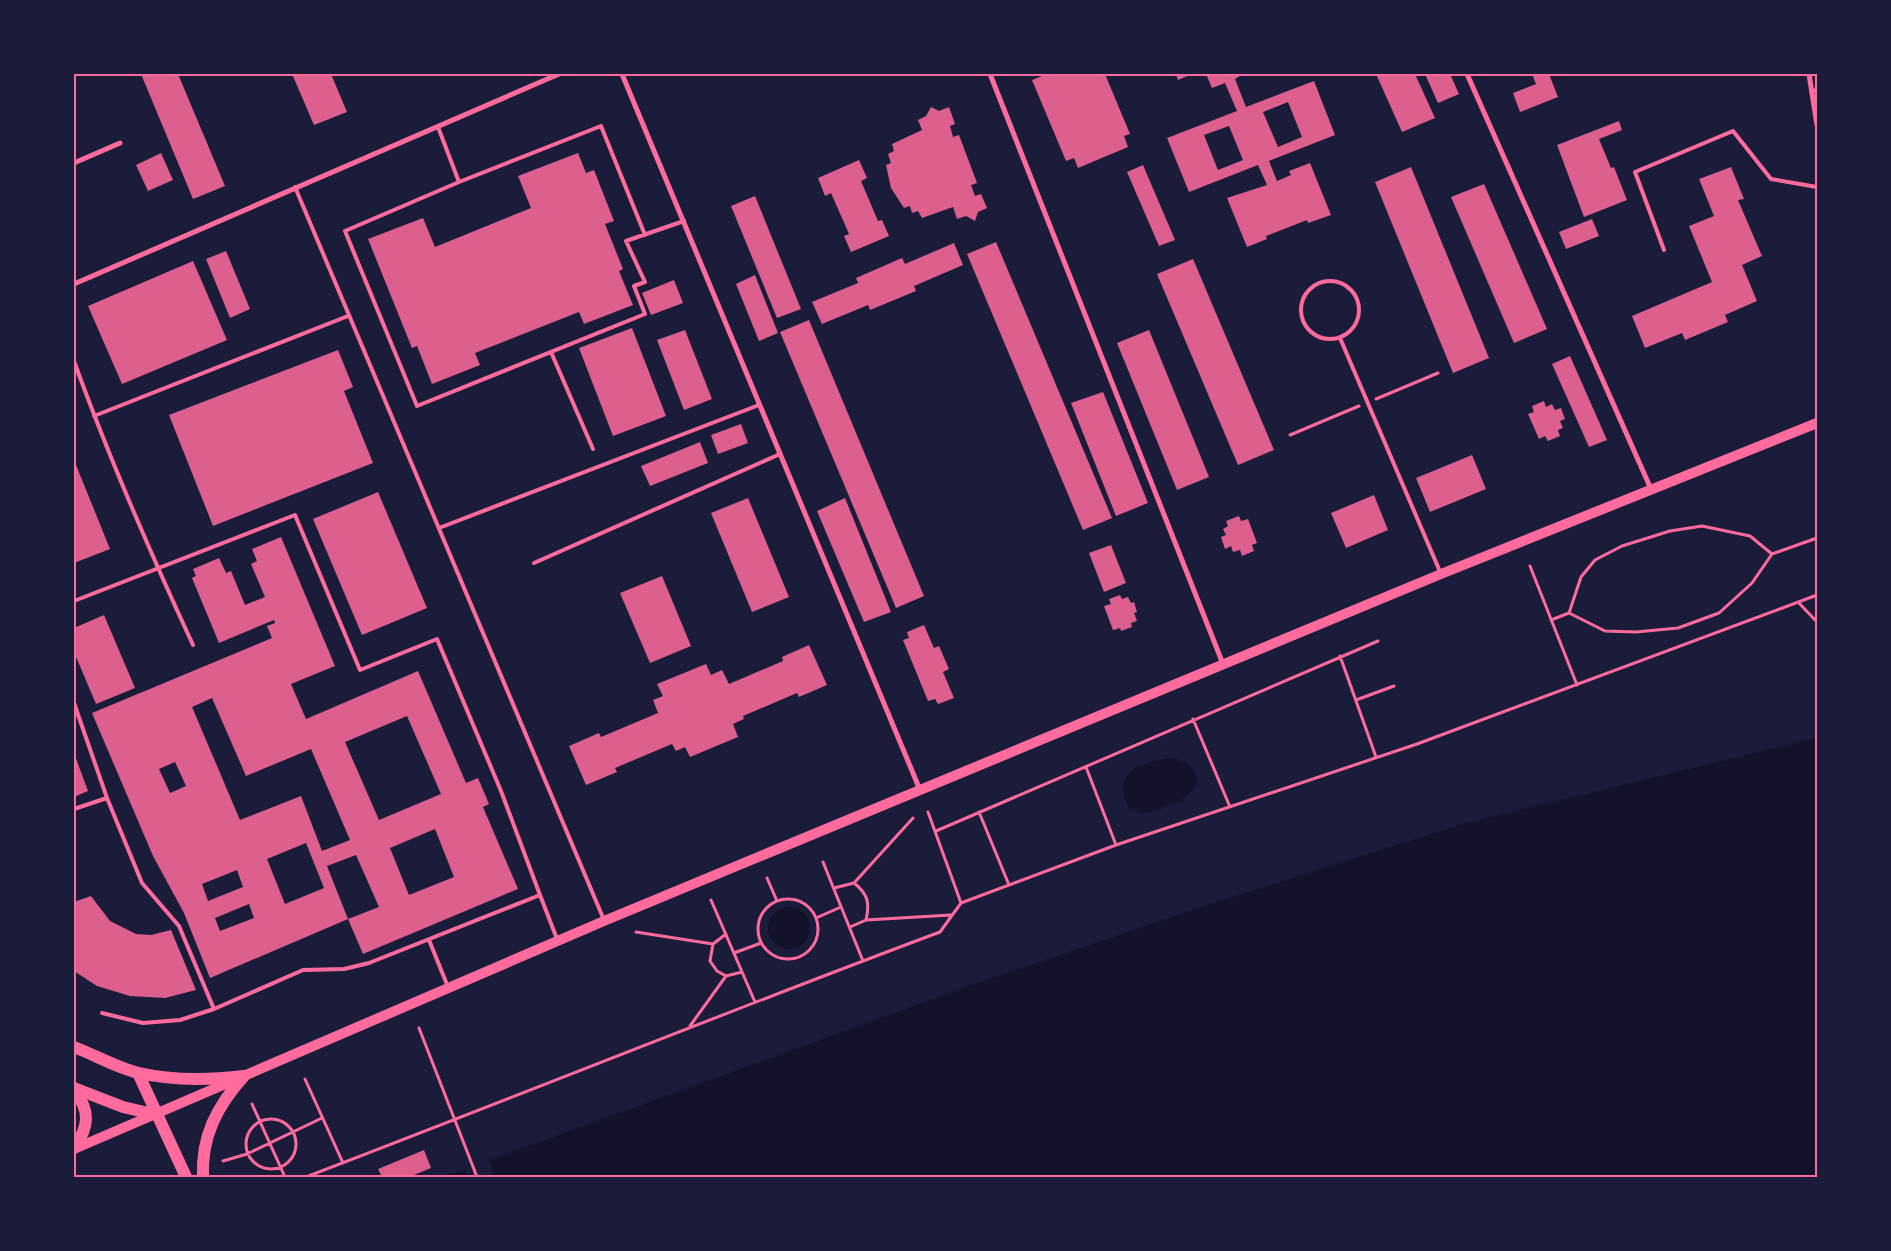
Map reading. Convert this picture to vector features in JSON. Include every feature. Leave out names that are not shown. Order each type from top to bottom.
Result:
[{"type":"main road","points":[[74,1148],[157,1115],[604,921],[1441,574],[1817,423]]},
{"type":"main road","points":[[74,1047],[138,1073],[179,1079],[213,1079],[244,1076]]},
{"type":"main road","points":[[138,1073],[186,1177]]},
{"type":"main road","points":[[203,1177],[202,1163],[214,1114],[227,1094],[244,1076]]},
{"type":"main road","points":[[74,1089],[123,1108],[157,1115]]},
{"type":"main road","points":[[74,1089],[83,1102],[86,1112],[83,1135],[74,1148]]},
{"type":"street","points":[[74,284],[559,74]]},
{"type":"street","points":[[622,74],[920,790]]},
{"type":"street","points":[[990,74],[1223,664]]},
{"type":"street","points":[[1467,74],[1651,490]]},
{"type":"street","points":[[1808,74],[1815,90],[1817,125]]},
{"type":"street","points":[[74,163],[120,143]]},
{"type":"lane","points":[[645,234],[601,126],[459,182],[345,231],[417,406],[645,314],[634,286],[645,282],[626,241],[684,222]]},
{"type":"lane","points":[[438,127],[459,182]]},
{"type":"lane","points":[[1664,250],[1635,172],[1733,131],[1771,179],[1817,187]]},
{"type":"lane","points":[[295,187],[604,921]]},
{"type":"lane","points":[[1336,281],[1346,285],[1357,299],[1359,317],[1355,326],[1340,338],[1315,336],[1302,321],[1302,302],[1309,289],[1318,283],[1336,281]]},
{"type":"lane","points":[[94,416],[348,316]]},
{"type":"lane","points":[[1340,338],[1441,574]]},
{"type":"lane","points":[[551,352],[593,448]]},
{"type":"lane","points":[[74,361],[94,416],[158,568],[193,645]]},
{"type":"lane","points":[[438,528],[760,405]]},
{"type":"lane","points":[[534,563],[780,454]]},
{"type":"lane","points":[[74,601],[296,515],[360,670],[438,639],[502,791],[558,942]]},
{"type":"lane","points":[[74,703],[107,798],[142,883],[179,926],[214,1009]]},
{"type":"lane","points":[[74,810],[107,798]]},
{"type":"lane","points":[[102,1013],[142,1023],[180,1020],[214,1009],[302,970],[353,967],[429,940],[540,895]]},
{"type":"lane","points":[[429,940],[448,989]]},
{"type":"path","points":[[1569,613],[1580,577],[1594,560],[1622,546],[1670,531],[1702,526],[1750,536],[1772,554]]},
{"type":"path","points":[[1551,620],[1569,613],[1605,631],[1636,632],[1678,628],[1719,613],[1752,583],[1772,554],[1817,538]]},
{"type":"path","points":[[1530,566],[1577,685]]},
{"type":"path","points":[[306,1177],[456,1121],[690,1026],[940,932],[961,903],[1116,845],[1376,757],[1577,685],[1817,595]]},
{"type":"path","points":[[1799,602],[1817,622]]},
{"type":"path","points":[[936,831],[1378,641]]},
{"type":"path","points":[[1340,656],[1376,757]]},
{"type":"path","points":[[1356,700],[1394,686]]},
{"type":"path","points":[[1193,719],[1230,807]]},
{"type":"path","points":[[1086,767],[1116,845]]},
{"type":"path","points":[[928,812],[961,903]]},
{"type":"path","points":[[979,812],[1009,885]]},
{"type":"path","points":[[834,888],[854,884],[914,818]]},
{"type":"path","points":[[823,862],[863,961]]},
{"type":"path","points":[[767,878],[777,901]]},
{"type":"path","points":[[854,884],[863,890],[869,904],[866,920]]},
{"type":"path","points":[[787,899],[798,901],[807,905],[816,918],[818,933],[816,942],[803,956],[794,959],[775,957],[767,951],[758,934],[762,915],[768,907],[777,901],[787,899]]},
{"type":"path","points":[[711,900],[755,1002]]},
{"type":"path","points":[[816,918],[842,907]]},
{"type":"path","points":[[850,927],[866,920],[952,915]]},
{"type":"path","points":[[636,932],[713,944]]},
{"type":"path","points":[[726,934],[713,944],[710,961],[716,971],[726,976]]},
{"type":"path","points":[[734,953],[761,942]]},
{"type":"path","points":[[690,1026],[726,976],[742,972]]},
{"type":"path","points":[[419,1028],[477,1177]]},
{"type":"path","points":[[305,1079],[343,1163]]},
{"type":"path","points":[[252,1104],[284,1177]]},
{"type":"path","points":[[223,1160],[247,1154],[322,1118]]},
{"type":"path","points":[[272,1119],[281,1121],[293,1132],[296,1148],[294,1155],[289,1162],[280,1168],[267,1169],[259,1166],[247,1154],[246,1137],[250,1129],[259,1122],[272,1119]]},
{"type":"shaded area","points":[[1817,738],[1817,1177],[443,1177],[980,982],[1211,904],[1466,823]]},
{"type":"shaded area","points":[[1171,758],[1184,762],[1192,768],[1197,780],[1194,788],[1180,801],[1160,809],[1143,814],[1129,808],[1124,795],[1126,777],[1132,771],[1149,762]]},
{"type":"shaded area","points":[[793,907],[801,910],[807,916],[810,928],[807,940],[801,946],[785,949],[777,946],[771,940],[768,924],[771,916],[777,910]]},
{"type":"pier","points":[[489,1159],[494,1177],[468,1177],[464,1169]]},
{"type":"building","points":[[141,74],[178,74],[225,186],[193,199]]},
{"type":"building","points":[[292,74],[331,74],[347,112],[314,125]]},
{"type":"building","points":[[1047,74],[1105,74],[1130,134],[1124,136],[1128,147],[1078,168],[1074,158],[1066,161],[1032,80]]},
{"type":"building","points":[[1176,74],[1192,74],[1178,80]]},
{"type":"building","points":[[1206,74],[1243,74],[1235,79],[1246,107],[1314,81],[1335,135],[1269,161],[1277,181],[1291,175],[1289,171],[1310,163],[1331,215],[1308,223],[1307,220],[1266,236],[1267,239],[1247,247],[1227,198],[1267,185],[1258,165],[1189,192],[1167,138],[1237,111],[1225,83],[1212,88]],"holes":[[[1288,102],[1302,137],[1278,147],[1263,112]],[[1229,126],[1243,160],[1218,170],[1204,135]]]},
{"type":"building","points":[[1376,74],[1415,74],[1435,118],[1402,132]]},
{"type":"building","points":[[1425,74],[1450,74],[1459,94],[1438,103]]},
{"type":"building","points":[[1532,74],[1549,74],[1558,97],[1520,112],[1513,93],[1536,84]]},
{"type":"building","points":[[931,107],[939,111],[949,107],[955,124],[950,126],[953,137],[959,135],[977,183],[971,185],[975,196],[981,194],[987,208],[978,212],[975,221],[966,216],[957,219],[953,207],[922,218],[918,211],[912,213],[910,206],[904,208],[891,188],[886,165],[891,163],[888,154],[894,151],[892,144],[922,130],[918,120],[926,116]]},
{"type":"building","points":[[1619,121],[1622,130],[1599,139],[1611,168],[1614,167],[1627,200],[1584,217],[1557,145]]},
{"type":"building","points":[[161,153],[173,180],[148,191],[136,165]]},
{"type":"building","points":[[578,153],[586,173],[594,170],[614,221],[605,224],[623,269],[619,271],[633,305],[584,324],[579,312],[475,353],[480,365],[432,384],[417,346],[412,348],[368,239],[423,218],[435,247],[531,208],[518,176]]},
{"type":"building","points":[[859,160],[867,178],[861,181],[878,221],[882,220],[889,236],[851,252],[844,236],[849,234],[831,193],[825,196],[818,178]]},
{"type":"building","points":[[1143,165],[1175,240],[1159,246],[1127,172]]},
{"type":"building","points":[[1411,167],[1489,358],[1453,373],[1375,182]]},
{"type":"building","points":[[1731,167],[1744,199],[1738,200],[1762,256],[1742,265],[1757,301],[1725,315],[1728,322],[1685,340],[1682,333],[1645,348],[1632,316],[1712,282],[1689,226],[1714,216],[1699,179]]},
{"type":"building","points":[[1484,184],[1547,329],[1514,343],[1451,197]]},
{"type":"building","points":[[755,196],[801,309],[777,318],[731,206]]},
{"type":"building","points":[[1592,219],[1599,236],[1566,249],[1559,232]]},
{"type":"building","points":[[996,242],[1112,518],[1083,530],[967,254]]},
{"type":"building","points":[[954,243],[963,265],[914,286],[916,291],[870,310],[868,305],[822,324],[812,302],[858,283],[856,278],[902,258],[905,264]]},
{"type":"building","points":[[226,251],[250,309],[230,318],[206,259]]},
{"type":"building","points":[[1193,259],[1274,450],[1238,465],[1157,274]]},
{"type":"building","points":[[193,261],[227,340],[122,384],[88,306]]},
{"type":"building","points":[[755,275],[778,333],[759,341],[736,284]]},
{"type":"building","points":[[674,280],[683,303],[651,315],[642,293]]},
{"type":"building","points":[[809,320],[924,596],[896,608],[780,332]]},
{"type":"building","points":[[632,328],[666,416],[613,436],[579,348]]},
{"type":"building","points":[[685,330],[712,399],[684,410],[657,340]]},
{"type":"building","points":[[1149,330],[1209,477],[1177,490],[1117,343]]},
{"type":"building","points":[[338,350],[353,387],[344,391],[373,463],[213,526],[169,415]]},
{"type":"building","points":[[1570,356],[1607,440],[1589,447],[1552,364]]},
{"type":"building","points":[[1103,392],[1148,503],[1116,516],[1071,403]]},
{"type":"building","points":[[1544,401],[1546,407],[1552,404],[1555,410],[1561,408],[1565,419],[1560,421],[1563,428],[1558,430],[1560,436],[1548,441],[1545,436],[1539,439],[1528,414],[1534,412],[1532,406]]},
{"type":"building","points":[[741,424],[748,443],[718,454],[711,435]]},
{"type":"building","points":[[700,442],[708,463],[650,486],[641,466]]},
{"type":"building","points":[[1472,455],[1486,489],[1430,512],[1416,478]]},
{"type":"building","points":[[74,460],[110,549],[74,563]]},
{"type":"building","points":[[378,492],[427,608],[362,635],[313,519]]},
{"type":"building","points":[[1374,495],[1388,530],[1346,548],[1331,513]]},
{"type":"building","points":[[748,498],[789,597],[752,612],[711,513]]},
{"type":"building","points":[[845,498],[891,612],[864,622],[817,511]]},
{"type":"building","points":[[1239,516],[1241,521],[1248,519],[1257,543],[1252,545],[1254,551],[1242,556],[1240,550],[1233,552],[1231,546],[1225,549],[1221,537],[1226,535],[1223,529],[1228,526],[1226,521]]},
{"type":"building","points":[[281,537],[335,666],[291,684],[306,719],[418,671],[466,783],[478,778],[489,804],[483,807],[518,889],[363,954],[348,919],[210,978],[184,913],[153,856],[92,713],[272,638],[267,626],[275,623],[274,620],[219,643],[192,578],[196,576],[193,569],[219,558],[226,573],[231,571],[245,605],[265,597],[251,564],[257,561],[252,549]],"holes":[[[212,698],[246,776],[311,749],[350,840],[322,851],[301,796],[240,820],[192,707]],[[407,716],[441,794],[379,820],[345,742]],[[175,762],[186,786],[170,793],[159,769]],[[435,829],[454,877],[409,895],[390,848]],[[306,843],[324,888],[285,904],[267,859]],[[356,855],[379,907],[348,919],[327,866]],[[237,870],[243,887],[208,901],[202,884]],[[249,904],[254,918],[220,931],[215,918]]]},
{"type":"building","points":[[1111,545],[1126,583],[1104,592],[1089,553]]},
{"type":"building","points":[[662,576],[691,646],[650,663],[620,593]]},
{"type":"building","points":[[1120,595],[1122,599],[1128,597],[1131,603],[1134,602],[1137,612],[1134,613],[1137,621],[1131,623],[1132,627],[1121,631],[1120,628],[1113,630],[1104,606],[1111,604],[1109,599]]},
{"type":"building","points":[[104,615],[135,688],[96,704],[74,652],[74,628]]},
{"type":"building","points":[[924,625],[934,648],[939,646],[949,669],[943,672],[954,698],[938,704],[935,699],[928,701],[903,640],[909,638],[907,632]]},
{"type":"building","points":[[809,645],[827,685],[799,697],[797,693],[743,716],[744,719],[733,724],[738,737],[690,757],[685,747],[676,751],[672,744],[615,768],[617,772],[586,785],[569,746],[599,733],[601,737],[658,713],[653,700],[663,696],[657,684],[706,664],[711,675],[722,670],[729,684],[783,661],[782,657]]},
{"type":"building","points":[[74,753],[88,791],[74,797]]},
{"type":"building","points":[[91,896],[110,921],[136,934],[151,935],[171,930],[196,990],[165,998],[130,996],[97,986],[74,971],[74,902]]},
{"type":"building","points":[[424,1150],[431,1168],[409,1177],[382,1177],[378,1169]]}]
